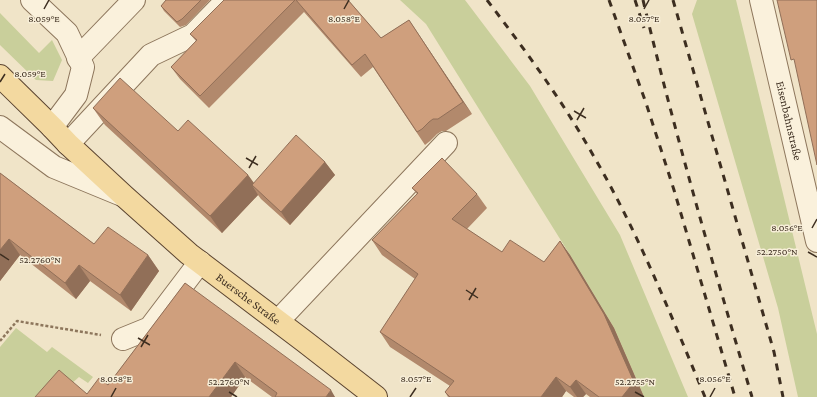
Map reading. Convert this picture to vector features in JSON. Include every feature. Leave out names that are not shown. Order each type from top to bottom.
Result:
[{"type":"main road","name":"Buersche Straße","points":[[0,76],[68,144],[124,196],[200,262],[376,397]]},
{"type":"street","points":[[32,0],[67,33],[83,67],[76,95],[52,127]]},
{"type":"street","points":[[78,58],[134,0]]},
{"type":"street","points":[[68,144],[151,55],[193,35],[227,0]]},
{"type":"street","name":"Eisenbahnstraße","points":[[761,0],[817,241]]},
{"type":"street","name":"Buersche Straße","points":[[0,127],[54,167],[124,196]]},
{"type":"street","points":[[278,321],[446,143]]},
{"type":"street","points":[[122,339],[150,328],[200,262]]},
{"type":"path","points":[[0,341],[17,321],[122,339]]},
{"type":"green space","points":[[400,0],[465,0],[530,86],[620,235],[688,397],[644,397],[614,328],[570,255],[426,24]]},
{"type":"green space","points":[[697,0],[736,0],[817,334],[817,397],[798,397],[778,308],[692,14]]},
{"type":"green space","points":[[0,13],[39,53],[52,40],[62,60],[53,81],[36,80],[0,45]]},
{"type":"green space","points":[[16,328],[47,352],[52,347],[93,377],[88,383],[79,377],[59,397],[0,397],[0,347]]},
{"type":"building","points":[[166,0],[201,0],[177,22],[161,6]]},
{"type":"building","points":[[224,0],[295,0],[200,96],[171,67],[197,40],[190,34]]},
{"type":"building","points":[[296,0],[348,0],[381,38],[409,20],[463,102],[438,119],[433,119],[417,132],[365,54],[352,65]]},
{"type":"building","points":[[777,0],[817,0],[817,165],[794,59],[791,60]]},
{"type":"building","points":[[120,78],[178,131],[188,120],[248,175],[210,216],[93,108]]},
{"type":"building","points":[[296,135],[325,162],[281,212],[252,185]]},
{"type":"building","points":[[442,158],[477,194],[452,219],[502,252],[510,240],[544,262],[560,241],[604,314],[634,382],[622,397],[599,397],[576,380],[570,387],[556,377],[541,397],[450,397],[445,392],[454,381],[380,332],[418,274],[372,240],[418,193],[412,188]]},
{"type":"building","points":[[0,173],[94,244],[108,227],[148,255],[120,295],[79,265],[65,283],[9,239],[0,250]]},
{"type":"building","points":[[185,283],[331,390],[326,397],[275,397],[277,393],[235,362],[209,397],[35,397],[59,370],[87,394],[99,378],[108,385]]},
{"type":"railway","points":[[487,0],[556,95],[609,184],[653,274],[705,397]]},
{"type":"railway","points":[[609,0],[646,103],[674,190],[735,397]]},
{"type":"railway","points":[[635,0],[644,28]]},
{"type":"railway","points":[[643,0],[681,150],[752,397]]},
{"type":"railway","points":[[673,0],[774,352],[783,397]]}]
